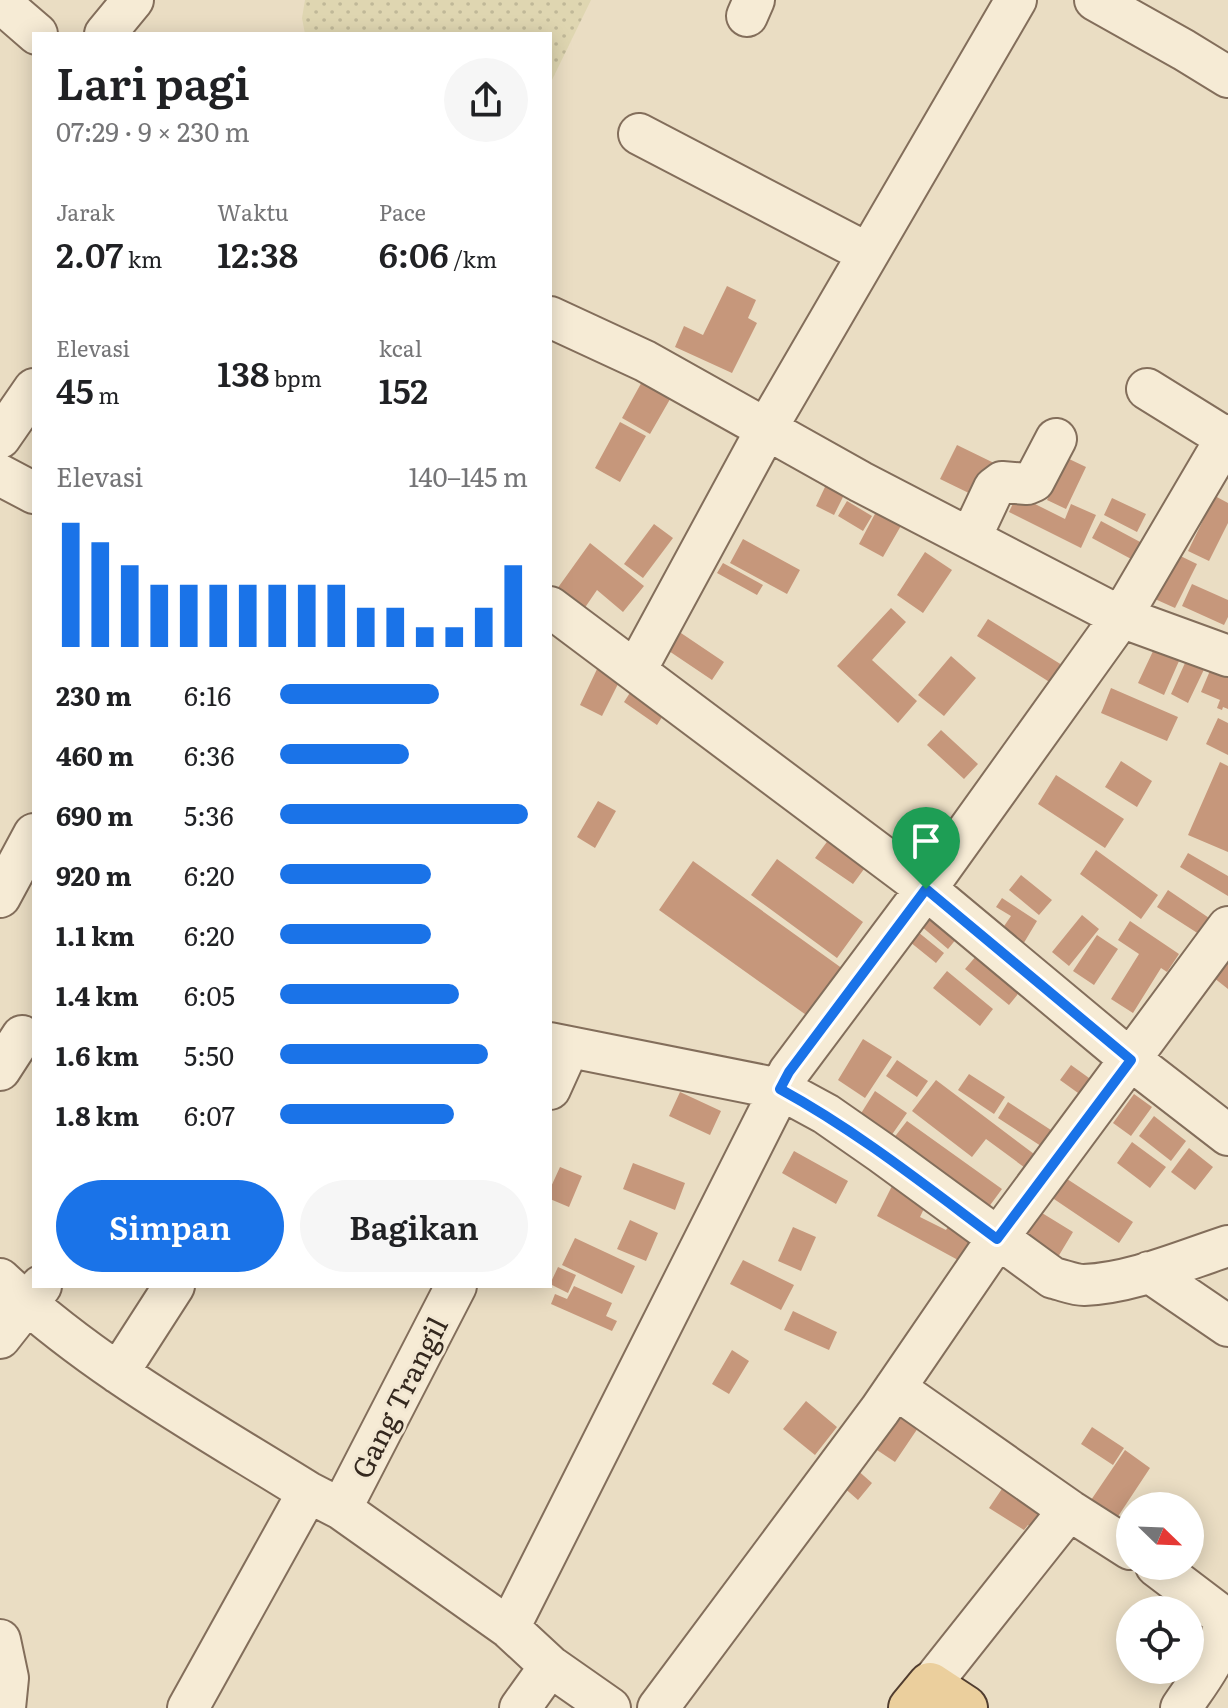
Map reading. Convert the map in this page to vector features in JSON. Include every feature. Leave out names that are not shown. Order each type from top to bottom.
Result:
[{"type":"street","points":[[107,32],[133,0]]},
{"type":"street","points":[[636,670],[767,428],[1016,0]]},
{"type":"street","points":[[1095,0],[1228,77]]},
{"type":"street","points":[[0,2],[35,32]]},
{"type":"street","points":[[639,134],[867,253]]},
{"type":"street","points":[[552,318],[645,361],[861,482],[1121,617],[1228,656]]},
{"type":"street","points":[[509,1628],[784,1081],[1121,617],[1227,436],[1147,389]]},
{"type":"street","points":[[0,438],[32,392]]},
{"type":"street","points":[[971,537],[994,488],[1002,482],[1027,484],[1034,481],[1056,439]]},
{"type":"street","points":[[0,475],[32,492]]},
{"type":"street","points":[[552,608],[926,889],[1131,1060],[1228,1135]]},
{"type":"street","points":[[0,897],[23,846]]},
{"type":"street","points":[[658,1708],[895,1388],[997,1239],[1228,927]]},
{"type":"street","points":[[0,1070],[22,1036]]},
{"type":"street","points":[[552,1080],[560,1045],[784,1081],[1053,1278],[1081,1285],[1149,1272],[1228,1246]]},
{"type":"street","points":[[1149,1272],[1228,1326]]},
{"type":"street","points":[[118,1373],[173,1288]]},
{"type":"street","name":"Gang Trangil","points":[[188,1708],[324,1500],[455,1288]]},
{"type":"street","points":[[0,1338],[22,1290],[118,1373],[324,1500],[509,1628],[550,1666],[610,1708]]},
{"type":"street","points":[[895,1388],[1116,1540]]},
{"type":"street","points":[[935,1700],[1069,1510]]},
{"type":"street","points":[[1174,1580],[1222,1616],[1226,1632],[1181,1708]]},
{"type":"street","points":[[0,1640],[8,1678],[5,1708]]},
{"type":"street","points":[[520,1708],[550,1666]]},
{"type":"shaded area","points":[[305,0],[591,0],[552,80],[552,32],[305,32],[302,18]]},
{"type":"building","points":[[727,286],[756,300],[748,318],[757,323],[732,373],[675,347],[684,326],[703,335]]},
{"type":"building","points":[[644,378],[673,394],[650,434],[622,418]]},
{"type":"building","points":[[620,422],[646,436],[620,482],[595,468]]},
{"type":"building","points":[[957,445],[994,463],[977,497],[940,479]]},
{"type":"building","points":[[1067,458],[1086,467],[1066,509],[1047,500]]},
{"type":"building","points":[[833,470],[852,479],[834,515],[816,506]]},
{"type":"building","points":[[1017,495],[1065,519],[1071,504],[1096,515],[1081,548],[1009,512]]},
{"type":"building","points":[[1215,496],[1228,503],[1228,523],[1209,561],[1188,551]]},
{"type":"building","points":[[1112,498],[1146,514],[1137,532],[1104,515]]},
{"type":"building","points":[[847,501],[872,516],[863,531],[838,516]]},
{"type":"building","points":[[877,510],[902,524],[883,557],[859,544]]},
{"type":"building","points":[[1101,521],[1142,543],[1133,560],[1092,538]]},
{"type":"building","points":[[654,524],[673,538],[643,578],[624,564]]},
{"type":"building","points":[[743,539],[800,570],[787,594],[730,563]]},
{"type":"building","points":[[590,543],[644,586],[623,612],[597,590],[584,609],[557,589]]},
{"type":"building","points":[[1168,550],[1197,564],[1175,608],[1146,595]]},
{"type":"building","points":[[925,552],[952,570],[923,613],[897,595]]},
{"type":"building","points":[[723,563],[763,585],[757,595],[717,573]]},
{"type":"building","points":[[1192,584],[1228,600],[1228,617],[1224,625],[1182,606]]},
{"type":"building","points":[[891,608],[906,622],[872,660],[917,701],[898,723],[837,666]]},
{"type":"building","points":[[988,619],[1062,665],[1051,683],[977,636]]},
{"type":"building","points":[[678,631],[724,662],[712,680],[666,649]]},
{"type":"building","points":[[1154,649],[1209,659],[1188,703],[1171,694],[1185,663],[1179,661],[1164,695],[1138,683]]},
{"type":"building","points":[[1217,654],[1228,658],[1228,709],[1223,707],[1222,710],[1217,708],[1220,700],[1201,692]]},
{"type":"building","points":[[951,656],[976,678],[944,716],[918,695]]},
{"type":"building","points":[[598,667],[621,678],[602,716],[580,705]]},
{"type":"building","points":[[635,685],[668,708],[657,725],[624,702]]},
{"type":"building","points":[[1111,688],[1178,717],[1167,741],[1101,713]]},
{"type":"building","points":[[1218,718],[1228,723],[1228,755],[1206,744]]},
{"type":"building","points":[[941,730],[978,764],[964,779],[927,745]]},
{"type":"building","points":[[1121,761],[1152,781],[1137,807],[1105,787]]},
{"type":"building","points":[[1220,762],[1228,766],[1228,852],[1188,835]]},
{"type":"building","points":[[1056,775],[1124,819],[1105,848],[1038,804]]},
{"type":"building","points":[[598,801],[616,811],[595,848],[577,837]]},
{"type":"building","points":[[829,839],[867,865],[853,884],[815,858]]},
{"type":"building","points":[[1096,850],[1158,895],[1141,919],[1080,874]]},
{"type":"building","points":[[1188,853],[1228,876],[1228,896],[1180,867]]},
{"type":"building","points":[[777,859],[863,922],[837,958],[751,895]]},
{"type":"building","points":[[693,861],[843,969],[809,1017],[659,910]]},
{"type":"building","points":[[1021,875],[1052,900],[1039,915],[1009,890]]},
{"type":"building","points":[[1168,890],[1212,920],[1202,936],[1157,907]]},
{"type":"building","points":[[1002,898],[1037,921],[1022,946],[1000,932],[1011,916],[996,907]]},
{"type":"building","points":[[935,909],[962,932],[948,949],[921,926]]},
{"type":"building","points":[[1082,915],[1099,929],[1069,966],[1052,952]]},
{"type":"building","points":[[1130,921],[1179,954],[1167,972],[1161,968],[1133,1013],[1111,999],[1139,954],[1118,940]]},
{"type":"building","points":[[918,932],[944,953],[936,963],[910,942]]},
{"type":"building","points":[[1097,935],[1118,949],[1094,985],[1073,971]]},
{"type":"building","points":[[983,948],[1026,984],[1009,1005],[965,969]]},
{"type":"building","points":[[1228,957],[1228,989],[1204,970]]},
{"type":"building","points":[[947,971],[993,1009],[980,1026],[933,988]]},
{"type":"building","points":[[863,1039],[892,1057],[865,1098],[838,1080]]},
{"type":"building","points":[[897,1060],[928,1081],[917,1097],[886,1076]]},
{"type":"building","points":[[1071,1065],[1096,1083],[1085,1098],[1060,1080]]},
{"type":"building","points":[[969,1074],[1005,1097],[994,1114],[958,1090]]},
{"type":"building","points":[[936,1080],[1038,1157],[1028,1170],[986,1139],[972,1157],[912,1111]]},
{"type":"building","points":[[875,1091],[907,1113],[891,1136],[860,1115]]},
{"type":"building","points":[[680,1092],[721,1111],[710,1135],[669,1116]]},
{"type":"building","points":[[1134,1094],[1152,1107],[1131,1136],[1113,1123]]},
{"type":"building","points":[[1008,1102],[1054,1132],[1044,1148],[998,1118]]},
{"type":"building","points":[[1154,1116],[1186,1141],[1171,1161],[1139,1136]]},
{"type":"building","points":[[907,1121],[1002,1189],[988,1208],[893,1139]]},
{"type":"building","points":[[1132,1142],[1166,1167],[1150,1188],[1117,1163]]},
{"type":"building","points":[[1189,1148],[1213,1167],[1195,1190],[1171,1172]]},
{"type":"building","points":[[794,1151],[848,1181],[836,1204],[782,1173]]},
{"type":"building","points":[[633,1163],[685,1183],[675,1210],[623,1189]]},
{"type":"building","points":[[560,1167],[582,1176],[569,1207],[552,1200],[552,1185]]},
{"type":"building","points":[[897,1176],[931,1194],[920,1217],[946,1230],[955,1216],[988,1236],[969,1266],[877,1216]]},
{"type":"building","points":[[1064,1177],[1133,1222],[1119,1243],[1051,1197]]},
{"type":"building","points":[[1029,1205],[1073,1232],[1058,1257],[1014,1229]]},
{"type":"building","points":[[630,1220],[658,1233],[646,1261],[617,1249]]},
{"type":"building","points":[[793,1227],[816,1237],[801,1271],[778,1261]]},
{"type":"building","points":[[575,1238],[635,1266],[622,1294],[562,1265]]},
{"type":"building","points":[[743,1260],[794,1285],[781,1310],[730,1284]]},
{"type":"building","points":[[558,1267],[576,1275],[568,1293],[552,1285]]},
{"type":"building","points":[[574,1286],[612,1303],[606,1316],[617,1321],[612,1331],[551,1304],[555,1294],[567,1299]]},
{"type":"building","points":[[793,1311],[837,1332],[829,1350],[784,1330]]},
{"type":"building","points":[[732,1350],[749,1361],[729,1394],[712,1384]]},
{"type":"building","points":[[806,1401],[837,1427],[815,1455],[783,1429]]},
{"type":"building","points":[[897,1414],[918,1428],[895,1462],[874,1448]]},
{"type":"building","points":[[1092,1427],[1124,1448],[1113,1465],[1081,1444]]},
{"type":"building","points":[[1125,1450],[1150,1468],[1134,1492],[1116,1492],[1115,1521],[1089,1503]]},
{"type":"building","points":[[847,1461],[872,1483],[858,1500],[833,1478]]},
{"type":"building","points":[[1012,1474],[1046,1497],[1036,1513],[1044,1518],[1036,1530],[1028,1525],[1024,1530],[989,1508]]},
{"type":"route","points":[[926,889],[1131,1060],[997,1239],[826,1114],[780,1089],[789,1072],[926,889]]}]
